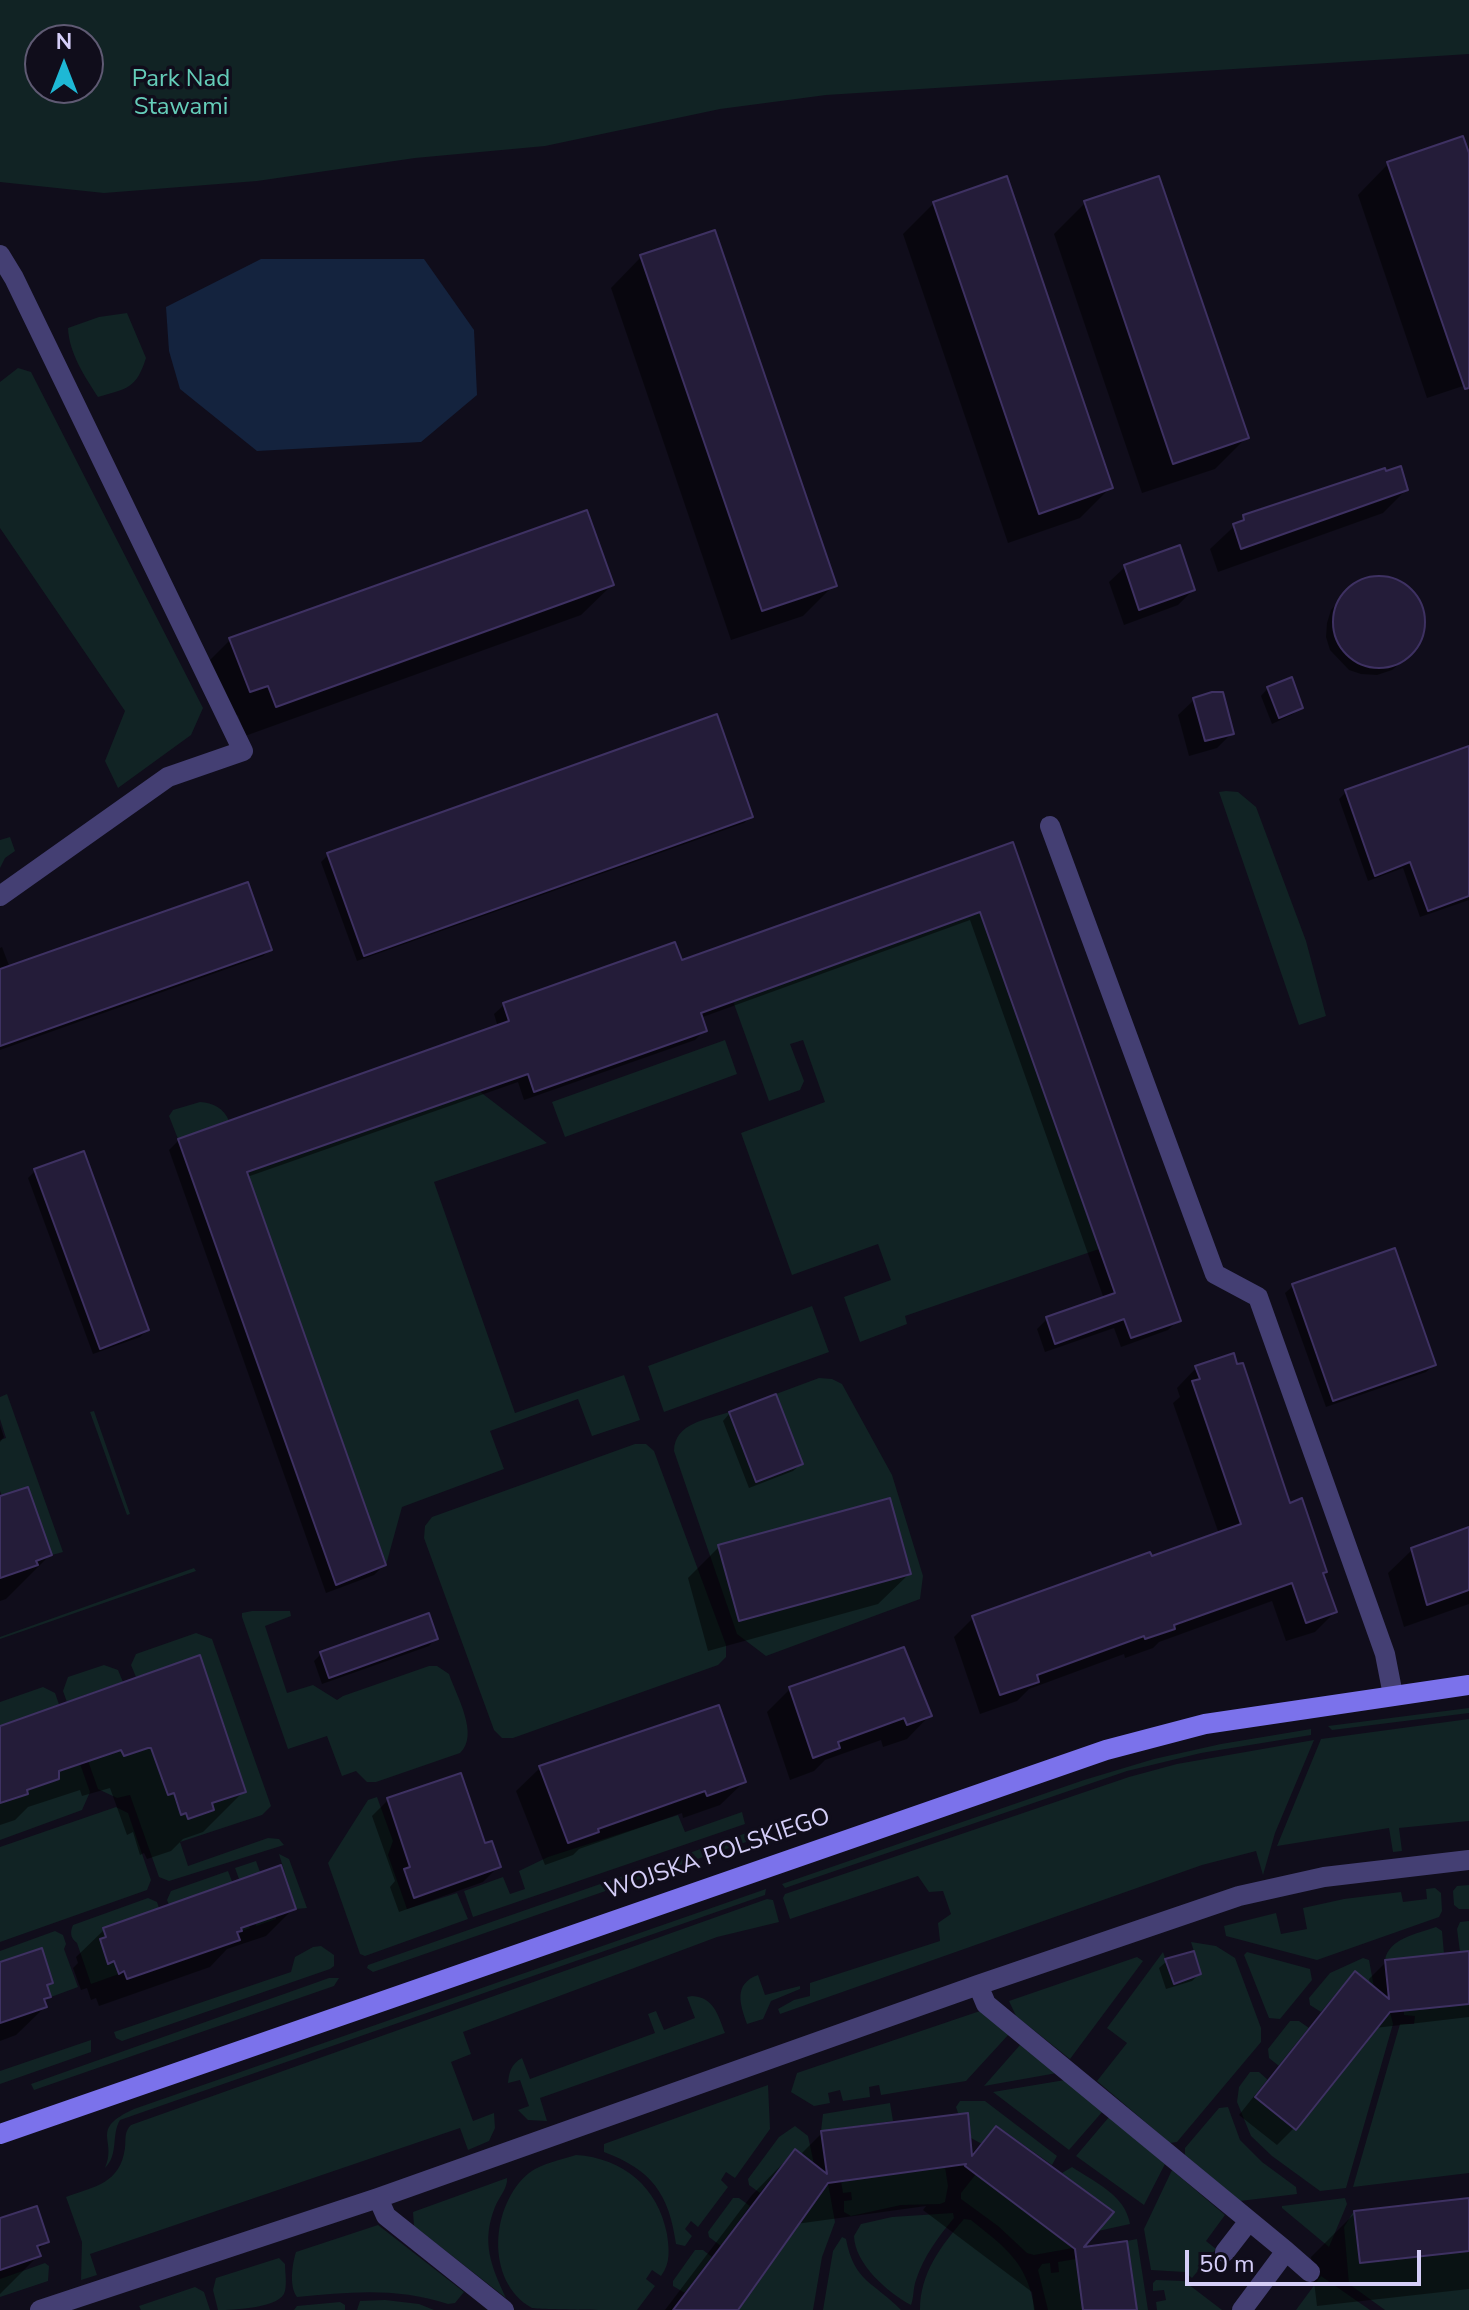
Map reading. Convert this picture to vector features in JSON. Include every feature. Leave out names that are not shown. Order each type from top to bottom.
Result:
[{"type":"main road","name":"WOJSKA POLSKIEGO","points":[[0,2134],[1106,1750],[1205,1724],[1469,1685]]},
{"type":"street","points":[[0,255],[14,278],[243,751],[168,777],[0,896]]},
{"type":"street","points":[[1050,826],[1215,1274],[1258,1297],[1385,1654],[1393,1695]]},
{"type":"street","points":[[40,2310],[378,2198],[978,1985],[1263,1890],[1324,1877],[1469,1860]]},
{"type":"street","points":[[978,1985],[986,2004],[1310,2272]]},
{"type":"street","points":[[378,2198],[386,2216],[504,2310]]},
{"type":"street","points":[[1225,2252],[1249,2221]]},
{"type":"street","points":[[1242,2310],[1286,2251]]},
{"type":"green space","name":"Park Nad Stawami","points":[[0,0],[1469,0],[1469,54],[826,95],[720,109],[545,146],[415,158],[257,181],[104,193],[0,182]]},
{"type":"green space","points":[[127,313],[146,358],[130,386],[98,397],[75,356],[68,328],[99,317]]},
{"type":"green space","points":[[18,368],[31,372],[203,708],[191,735],[118,788],[105,761],[125,711],[0,528],[0,382]]},
{"type":"green space","points":[[1219,792],[1238,792],[1256,807],[1306,941],[1326,1016],[1299,1025]]},
{"type":"green space","points":[[10,837],[15,851],[5,858],[0,868],[0,840]]},
{"type":"green space","points":[[980,912],[1099,1249],[905,1316],[907,1324],[860,1342],[844,1297],[891,1280],[878,1244],[792,1275],[741,1133],[825,1102],[803,1040],[790,1044],[804,1081],[800,1090],[769,1101],[733,1001]]},
{"type":"green space","points":[[725,1040],[737,1074],[565,1137],[552,1102]]},
{"type":"green space","points":[[479,1091],[547,1143],[434,1182],[515,1413],[624,1375],[640,1420],[592,1436],[578,1399],[490,1431],[504,1469],[402,1507],[386,1565],[247,1172]]},
{"type":"green space","points":[[200,1102],[218,1107],[229,1121],[178,1139],[169,1116],[173,1110]]},
{"type":"green space","points":[[812,1306],[829,1352],[664,1412],[648,1366]]},
{"type":"green space","points":[[819,1378],[842,1384],[892,1475],[923,1576],[920,1599],[766,1656],[737,1634],[674,1451],[676,1441],[686,1428],[729,1412],[756,1482],[802,1464],[776,1394]]},
{"type":"green space","points":[[7,1394],[63,1552],[52,1555],[28,1487],[2,1496],[0,1491],[0,1440],[6,1438],[0,1419],[0,1397]]},
{"type":"green space","points":[[94,1411],[130,1514],[127,1515],[90,1412]]},
{"type":"green space","points":[[635,1444],[646,1444],[654,1451],[726,1645],[726,1657],[718,1665],[513,1738],[502,1738],[494,1730],[424,1538],[425,1526],[432,1517]]},
{"type":"green space","points":[[194,1568],[196,1571],[0,1639],[0,1637]]},
{"type":"green space","points":[[290,1611],[291,1616],[265,1626],[287,1693],[313,1685],[337,1700],[429,1666],[437,1666],[449,1674],[461,1703],[467,1726],[466,1745],[460,1753],[376,1782],[367,1782],[356,1771],[342,1776],[327,1736],[288,1749],[242,1617],[242,1613]]},
{"type":"green space","points":[[196,1633],[212,1639],[271,1806],[262,1815],[180,1842],[188,1866],[268,1838],[279,1839],[284,1845],[169,1881],[159,1877],[130,1795],[117,1798],[98,1789],[63,1691],[68,1677],[104,1665],[118,1670],[123,1682],[82,1696],[102,1756],[121,1750],[124,1756],[140,1751],[146,1742],[148,1749],[157,1746],[159,1770],[168,1794],[174,1793],[181,1814],[186,1813],[188,1819],[214,1811],[212,1803],[246,1791],[200,1656],[136,1677],[131,1665],[136,1654]]},
{"type":"green space","points":[[43,1687],[55,1693],[90,1792],[82,1810],[0,1840],[0,1797],[3,1802],[27,1794],[25,1786],[35,1788],[59,1779],[49,1741],[0,1727],[0,1702]]},
{"type":"green space","points":[[1469,1708],[1469,1713],[1332,1730],[1328,1726]]},
{"type":"green space","points":[[1469,1719],[1469,1821],[1399,1828],[1402,1851],[1393,1852],[1389,1828],[1277,1846],[1321,1739]]},
{"type":"green space","points":[[1311,1729],[1311,1735],[1201,1753],[1127,1771],[785,1888],[782,1884],[1154,1759]]},
{"type":"green space","points":[[1314,1740],[1275,1833],[1263,1875],[1256,1851],[1202,1865],[780,2014],[778,2009],[810,1996],[810,1983],[940,1941],[938,1923],[951,1914],[943,1891],[929,1892],[918,1876],[790,1919],[783,1898],[785,1894],[1129,1777],[1177,1764]]},
{"type":"green space","points":[[377,1797],[393,1841],[388,1855],[407,1909],[457,1893],[468,1919],[365,1956],[360,1954],[328,1863],[368,1800]]},
{"type":"green space","points":[[116,1807],[128,1813],[151,1880],[147,1890],[0,1942],[0,1847]]},
{"type":"green space","points":[[742,1812],[745,1824],[473,1917],[464,1891],[503,1877],[510,1894],[525,1889],[519,1871],[548,1857],[678,1815],[685,1832]]},
{"type":"green space","points":[[755,1830],[749,1841],[373,1972],[367,1968],[368,1965]]},
{"type":"green space","points":[[279,1854],[289,1859],[307,1908],[296,1909]]},
{"type":"green space","points":[[256,1861],[276,1919],[256,1926],[235,1868]]},
{"type":"green space","points":[[228,1871],[250,1928],[242,1931],[238,1919],[169,1905],[167,1900],[171,1891]]},
{"type":"green space","points":[[1469,1885],[1469,1909],[1459,1909],[1454,1905],[1453,1891],[1457,1886]]},
{"type":"green space","points":[[1435,1888],[1441,1893],[1442,1911],[1439,1917],[1317,1960],[1226,1936],[1224,1926],[1276,1913],[1281,1934],[1307,1929],[1303,1908],[1401,1892],[1403,1902],[1427,1899],[1426,1889]]},
{"type":"green space","points":[[766,1889],[765,1895],[120,2120],[112,2157],[105,2168],[109,2150],[108,2129],[120,2116],[134,2109]]},
{"type":"green space","points":[[148,1898],[157,1902],[159,1908],[103,1928],[106,1937],[100,1939],[108,1963],[114,1961],[119,1974],[91,1984],[72,1937],[73,1925]]},
{"type":"green space","points":[[767,1899],[773,1900],[779,1922],[717,1937],[463,2032],[471,2054],[451,2062],[473,2121],[494,2113],[495,2128],[489,2141],[468,2150],[460,2128],[90,2254],[97,2275],[81,2280],[82,2242],[66,2197],[96,2186],[112,2176],[122,2160],[126,2133],[131,2125]]},
{"type":"green space","points":[[1469,1921],[1469,1951],[1460,1952],[1457,1929],[1460,1922]]},
{"type":"green space","points":[[1436,1927],[1442,1931],[1444,1954],[1385,1960],[1398,1942]]},
{"type":"green space","points":[[55,1931],[63,1935],[64,1949],[78,1987],[51,1997],[47,1985],[53,1983],[42,1948],[0,1962],[0,1951]]},
{"type":"green space","points":[[1191,1942],[1216,1946],[1235,1958],[1261,2028],[1261,2042],[1177,2142],[1170,2143],[1097,2081],[1127,2043],[1107,2028],[1163,1952],[1174,1983],[1201,1974]]},
{"type":"green space","points":[[321,1946],[334,1955],[334,1966],[330,1969],[122,2041],[116,2038],[114,2032],[291,1972],[295,1957]]},
{"type":"green space","points":[[1247,1952],[1310,1969],[1312,1980],[1280,2019],[1269,2018],[1244,1955]]},
{"type":"green space","points":[[1137,1957],[1143,1961],[1070,2059],[1016,2016],[1009,2001]]},
{"type":"green space","points":[[1363,1958],[1369,1960],[1374,1987],[1355,1972],[1321,2012],[1310,2005],[1309,1998],[1330,1973]]},
{"type":"green space","points":[[758,1975],[765,1995],[800,1986],[800,1989],[771,2001],[763,2019],[747,2024],[740,1995],[745,1984]]},
{"type":"green space","points":[[329,1978],[339,1978],[334,1986],[34,2090],[31,2084]]},
{"type":"green space","points":[[687,1997],[710,2003],[725,2033],[540,2098],[547,2121],[528,2120],[518,2110],[529,2106],[520,2080],[508,2083],[511,2069],[518,2060],[522,2058],[530,2079],[655,2033],[648,2014],[656,2011],[664,2030],[695,2018]]},
{"type":"green space","points":[[1469,2003],[1469,2173],[1353,2187],[1400,2024],[1414,2024],[1415,2016],[1404,2015],[1404,2010]]},
{"type":"green space","points":[[983,2010],[1009,2034],[966,2081],[881,2095],[879,2085],[869,2087],[870,2097],[843,2101],[840,2090],[828,2093],[830,2103],[814,2106],[791,2092],[797,2073]]},
{"type":"green space","points":[[1390,2012],[1393,2024],[1346,2188],[1320,2191],[1272,2156],[1251,2136],[1237,2102],[1239,2087],[1250,2072],[1259,2072],[1268,2080],[1255,2097],[1296,2129]]},
{"type":"green space","points":[[1290,2021],[1299,2021],[1309,2028],[1279,2066],[1269,2058],[1268,2049]]},
{"type":"green space","points":[[91,2040],[91,2052],[0,2084],[0,2071]]},
{"type":"green space","points":[[1020,2045],[1057,2073],[984,2086]]},
{"type":"green space","points":[[1065,2080],[1103,2111],[1069,2150],[993,2092]]},
{"type":"green space","points":[[768,2085],[770,2129],[735,2178],[726,2172],[721,2180],[728,2187],[698,2227],[691,2221],[685,2229],[692,2236],[685,2246],[676,2244],[669,2211],[655,2186],[635,2167],[604,2152],[604,2144]]},
{"type":"green space","points":[[960,2101],[985,2101],[1057,2156],[1052,2165],[997,2126],[982,2144],[971,2138],[968,2113],[958,2113],[956,2107]]},
{"type":"green space","points":[[890,2103],[893,2121],[821,2131],[823,2114]]},
{"type":"green space","points":[[1228,2107],[1240,2140],[1262,2162],[1296,2187],[1297,2194],[1240,2201],[1185,2155],[1185,2148],[1219,2108]]},
{"type":"green space","points":[[1109,2117],[1165,2164],[1144,2205],[1076,2156]]},
{"type":"green space","points":[[795,2126],[808,2136],[814,2164],[795,2149],[760,2193],[749,2185],[748,2179],[779,2137]]},
{"type":"green space","points":[[576,2155],[609,2162],[636,2178],[656,2202],[662,2217],[668,2245],[666,2266],[661,2276],[652,2270],[646,2279],[655,2286],[637,2310],[532,2308],[517,2296],[506,2280],[498,2242],[507,2203],[529,2173]]},
{"type":"green space","points":[[945,2167],[948,2186],[945,2202],[901,2205],[851,2216],[844,2212],[844,2201],[852,2200],[851,2192],[843,2193],[841,2181]]},
{"type":"green space","points":[[1072,2167],[1116,2197],[1130,2224],[1098,2231],[1113,2212],[1062,2173]]},
{"type":"green space","points":[[1172,2170],[1225,2215],[1206,2241],[1216,2249],[1192,2278],[1185,2272],[1151,2270],[1144,2229]]},
{"type":"green space","points":[[976,2174],[1073,2248],[1034,2255],[1027,2253],[998,2226],[961,2199],[961,2193]]},
{"type":"green space","points":[[507,2178],[491,2220],[488,2243],[492,2264],[506,2298],[414,2226],[413,2212]]},
{"type":"green space","points":[[828,2183],[835,2222],[822,2257],[813,2310],[738,2310]]},
{"type":"green space","points":[[733,2198],[739,2198],[750,2206],[721,2246],[709,2237],[708,2232]]},
{"type":"green space","points":[[1345,2198],[1347,2204],[1329,2247],[1282,2208],[1282,2206]]},
{"type":"green space","points":[[1354,2211],[1360,2263],[1469,2251],[1469,2310],[1385,2310],[1349,2284],[1344,2227]]},
{"type":"green space","points":[[953,2213],[954,2218],[923,2263],[911,2305],[892,2293],[860,2257],[854,2236],[861,2224],[892,2217]]},
{"type":"green space","points":[[964,2219],[971,2220],[1014,2258],[1027,2280],[1035,2310],[920,2310],[928,2272],[940,2250]]},
{"type":"green space","points":[[378,2225],[464,2292],[455,2303],[373,2292],[297,2297],[292,2281],[296,2252]]},
{"type":"green space","points":[[842,2237],[846,2239],[860,2273],[901,2310],[823,2310],[833,2251]]},
{"type":"green space","points":[[1137,2239],[1148,2310],[1137,2310],[1127,2241]]},
{"type":"green space","points":[[695,2250],[703,2250],[712,2257],[685,2293],[673,2286],[673,2281]]},
{"type":"green space","points":[[279,2258],[285,2264],[286,2288],[282,2297],[256,2307],[218,2310],[213,2290],[216,2278]]},
{"type":"green space","points":[[1076,2259],[1083,2310],[1048,2310],[1038,2270],[1042,2264],[1050,2263],[1051,2273],[1059,2272],[1058,2262]]},
{"type":"green space","points":[[45,2263],[49,2266],[48,2281],[0,2297],[0,2279]]},
{"type":"green space","points":[[1321,2276],[1370,2310],[1296,2310]]},
{"type":"green space","points":[[1156,2280],[1184,2281],[1222,2310],[1157,2310],[1156,2302],[1166,2300],[1164,2290],[1153,2291]]},
{"type":"green space","points":[[195,2287],[204,2292],[210,2310],[141,2310],[139,2306]]},
{"type":"green space","points":[[360,2301],[419,2304],[434,2310],[357,2310]]},
{"type":"green space","points":[[340,2302],[345,2305],[345,2310],[294,2310],[297,2306]]},
{"type":"water","points":[[261,259],[424,259],[474,330],[477,395],[421,442],[257,451],[180,389],[169,351],[166,307]]},
{"type":"building","points":[[1463,136],[1469,153],[1469,388],[1465,389],[1387,162]]},
{"type":"building","points":[[1007,176],[1113,488],[1039,514],[933,202]]},
{"type":"building","points":[[1159,176],[1249,438],[1173,464],[1084,201]]},
{"type":"building","points":[[715,230],[837,586],[762,611],[640,255]]},
{"type":"building","points":[[1401,466],[1408,490],[1241,549],[1233,524],[1244,520],[1243,515],[1385,468],[1386,471]]},
{"type":"building","points":[[587,510],[614,585],[276,707],[268,686],[250,692],[229,638]]},
{"type":"building","points":[[1180,545],[1195,590],[1139,610],[1124,565]]},
{"type":"building","points":[[1379,576],[1397,579],[1412,589],[1422,604],[1425,622],[1422,640],[1412,655],[1397,665],[1379,668],[1361,665],[1346,655],[1336,640],[1333,622],[1336,604],[1346,589],[1361,579]]},
{"type":"building","points":[[1292,677],[1303,708],[1279,718],[1267,687]]},
{"type":"building","points":[[1223,692],[1234,734],[1205,741],[1193,698]]},
{"type":"building","points":[[717,714],[753,817],[364,956],[327,853]]},
{"type":"building","points":[[1469,746],[1469,896],[1428,911],[1410,862],[1375,876],[1345,790]]},
{"type":"building","points":[[1013,842],[1181,1321],[1131,1338],[1124,1319],[1055,1344],[1046,1317],[1115,1293],[980,912],[701,1013],[707,1031],[534,1092],[528,1074],[247,1172],[386,1565],[336,1585],[178,1139],[509,1021],[503,1003],[675,942],[682,960]]},
{"type":"building","points":[[248,882],[272,950],[0,1046],[0,969]]},
{"type":"building","points":[[84,1151],[149,1330],[100,1349],[34,1169]]},
{"type":"building","points":[[1395,1248],[1436,1365],[1333,1401],[1292,1284]]},
{"type":"building","points":[[1234,1353],[1237,1364],[1243,1363],[1290,1503],[1302,1498],[1337,1612],[1306,1623],[1292,1583],[1174,1625],[1175,1629],[1145,1639],[1144,1636],[1037,1675],[1039,1682],[1000,1695],[972,1616],[1150,1552],[1152,1556],[1241,1524],[1192,1381],[1200,1379],[1195,1366]]},
{"type":"building","points":[[776,1394],[803,1464],[756,1482],[729,1412]]},
{"type":"building","points":[[28,1487],[52,1555],[36,1561],[38,1565],[0,1578],[0,1496]]},
{"type":"building","points":[[890,1498],[911,1574],[739,1621],[718,1545]]},
{"type":"building","points":[[1469,1527],[1469,1590],[1427,1605],[1411,1548]]},
{"type":"building","points":[[429,1613],[438,1639],[329,1678],[320,1652]]},
{"type":"building","points":[[904,1647],[932,1716],[907,1725],[904,1718],[838,1742],[840,1748],[813,1758],[789,1687]]},
{"type":"building","points":[[200,1655],[246,1792],[212,1803],[214,1810],[188,1819],[186,1813],[181,1815],[174,1793],[168,1795],[151,1748],[148,1748],[124,1756],[121,1750],[59,1771],[59,1779],[0,1803],[0,1726]]},
{"type":"building","points":[[719,1705],[746,1782],[707,1796],[705,1791],[598,1829],[599,1832],[568,1843],[539,1766]]},
{"type":"building","points":[[461,1773],[485,1843],[492,1841],[501,1867],[414,1898],[404,1869],[410,1867],[387,1798]]},
{"type":"building","points":[[281,1865],[296,1909],[241,1928],[242,1931],[237,1932],[240,1940],[127,1979],[124,1971],[119,1974],[114,1961],[108,1964],[100,1939],[106,1937],[103,1928]]},
{"type":"building","points":[[42,1948],[53,1983],[47,1985],[51,1997],[44,1999],[47,2007],[0,2023],[0,1962]]},
{"type":"building","points":[[1194,1951],[1201,1974],[1174,1984],[1165,1959]]},
{"type":"building","points":[[1469,1951],[1469,2004],[1390,2012],[1296,2130],[1255,2097],[1355,1971],[1389,1999],[1385,1960]]},
{"type":"building","points":[[968,2113],[972,2156],[996,2126],[1114,2212],[1084,2247],[1127,2241],[1137,2310],[1083,2310],[1075,2249],[966,2164],[828,2183],[738,2310],[673,2310],[795,2149],[827,2174],[821,2131]]},
{"type":"building","points":[[1469,2198],[1469,2251],[1360,2263],[1354,2211]]},
{"type":"building","points":[[37,2206],[49,2242],[37,2246],[41,2256],[0,2270],[0,2218]]}]
